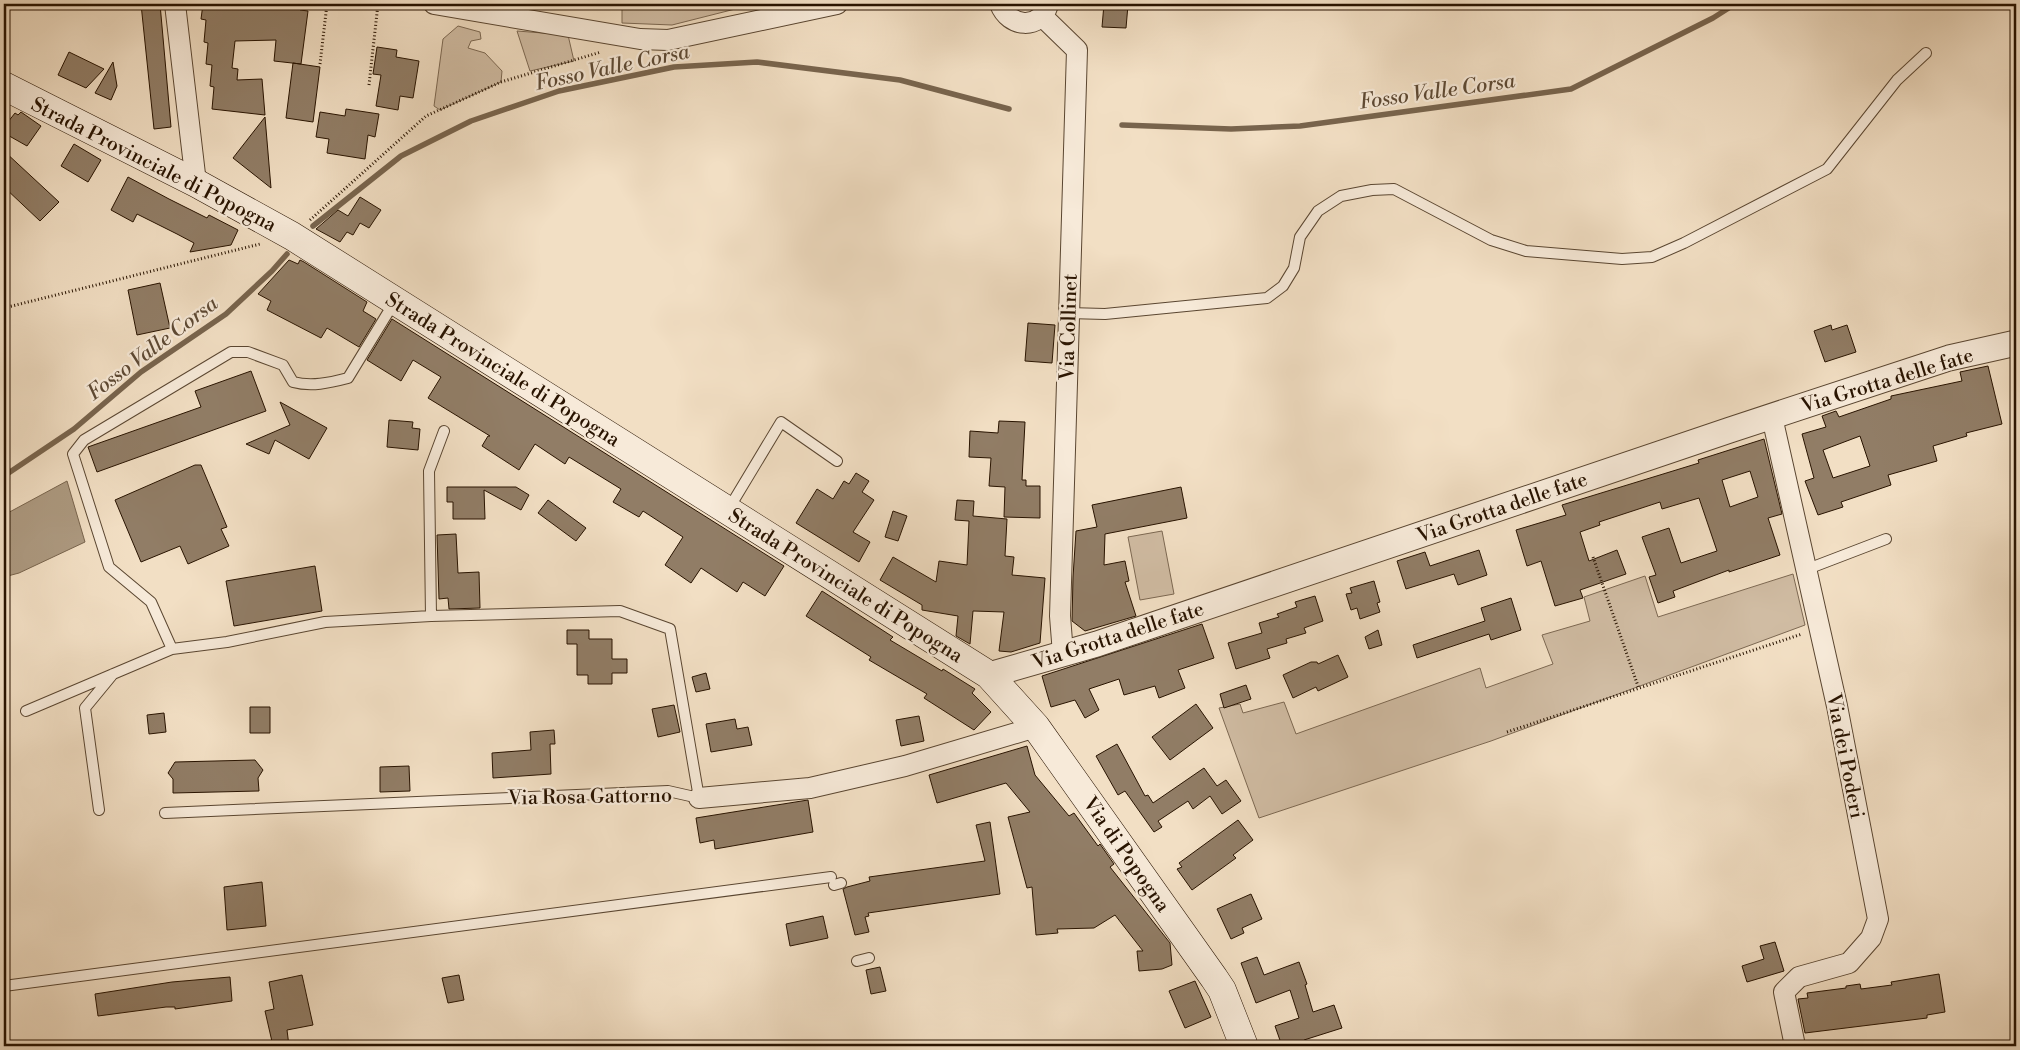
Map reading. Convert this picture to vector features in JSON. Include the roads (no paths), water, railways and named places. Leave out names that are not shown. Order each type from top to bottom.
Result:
[{"type":"main road","name":"Strada Provinciale di Popogna","points":[[4,86],[196,184],[292,236],[989,675]]},
{"type":"main road","name":"Via di Popogna","points":[[989,675],[1036,727],[1214,978],[1222,990],[1244,1046]]},
{"type":"street","points":[[175,4],[196,184]]},
{"type":"street","points":[[435,4],[640,39],[668,40],[837,4]]},
{"type":"street","points":[[1000,4],[1008,17],[1021,23],[1036,20],[1045,10]]},
{"type":"street","name":"Via Collinet","points":[[1045,10],[1077,50],[1060,616],[1063,654]]},
{"type":"street","name":"Via Grotta delle fate","points":[[989,675],[1324,574],[1772,417],[1949,358],[2016,343]]},
{"type":"street","name":"Via dei Poderi","points":[[1772,417],[1837,706],[1878,919],[1871,938],[1849,963],[1798,978],[1784,992],[1794,1046]]},
{"type":"street","name":"Via Rosa Gattorno","points":[[699,798],[810,788],[905,766],[1036,727]]},
{"type":"lane","points":[[1068,313],[1105,314],[1267,298],[1283,286],[1294,268],[1300,237],[1318,210],[1341,196],[1372,190],[1394,189],[1491,240],[1526,251],[1622,259],[1652,257],[1684,243],[1827,169],[1897,80],[1926,53]]},
{"type":"lane","points":[[172,649],[151,602],[109,567],[73,454],[84,440],[231,352],[248,352],[283,365],[293,382],[302,385],[326,384],[348,378],[395,300]]},
{"type":"lane","points":[[728,510],[781,422],[837,461]]},
{"type":"lane","points":[[430,616],[429,471],[444,431]]},
{"type":"lane","points":[[1806,570],[1886,539]]},
{"type":"lane","points":[[26,711],[172,649],[227,642],[325,622],[430,616],[620,611],[670,629],[699,798]]},
{"type":"lane","points":[[99,810],[85,708],[114,674]]},
{"type":"lane","name":"Via Rosa Gattorno","points":[[165,813],[668,791],[699,798]]},
{"type":"lane","points":[[4,986],[835,882]]},
{"type":"lane","points":[[857,961],[869,958]]},
{"type":"waterway","name":"Fosso Valle Corsa","points":[[1122,125],[1231,129],[1300,126],[1571,89],[1713,18],[1735,4]]},
{"type":"waterway","name":"Fosso Valle Corsa","points":[[313,226],[401,156],[471,121],[559,91],[674,67],[757,62],[900,80],[1009,109]]},
{"type":"waterway","name":"Fosso Valle Corsa","points":[[4,476],[74,429],[141,372],[226,314],[272,271],[287,254]]}]
